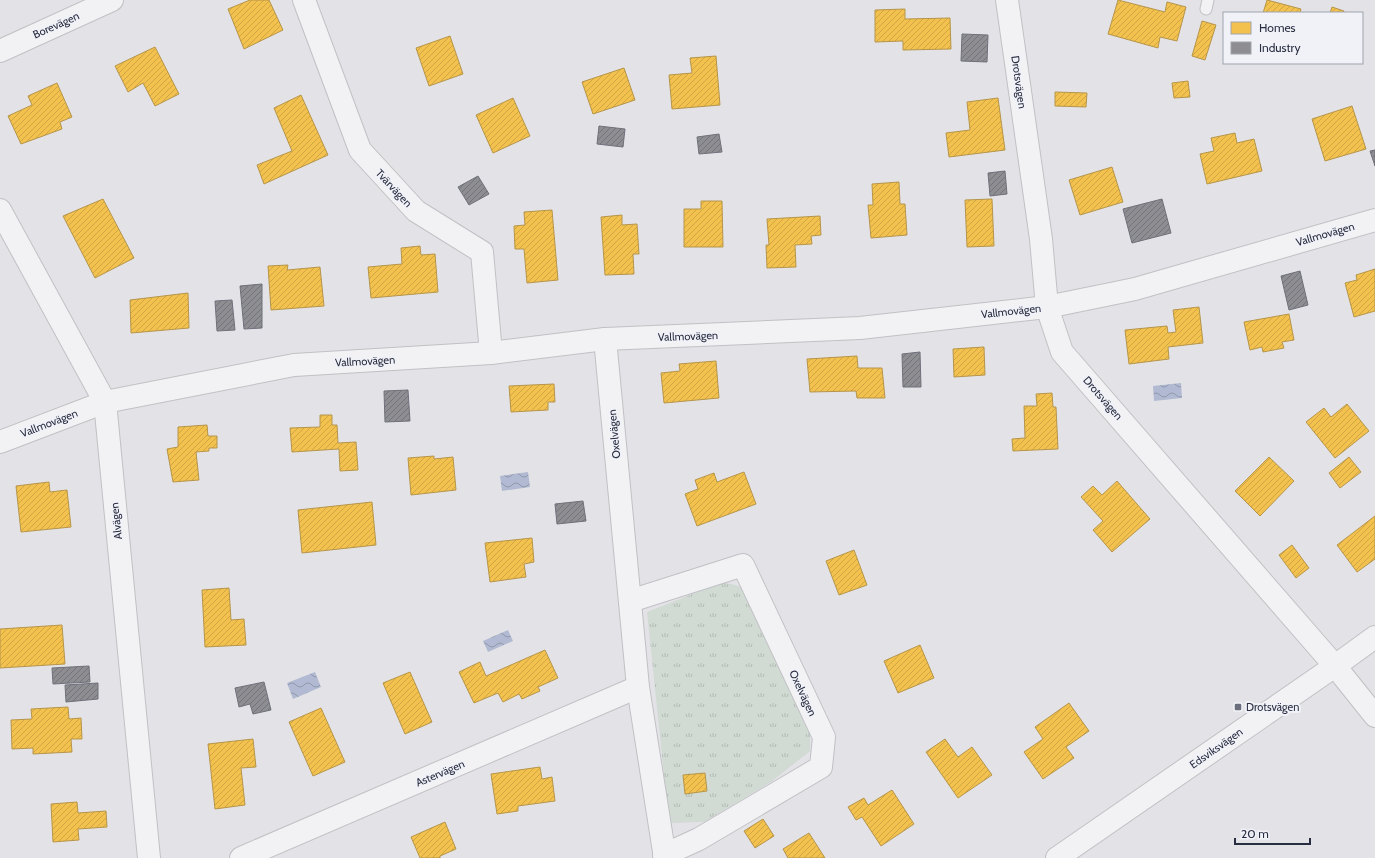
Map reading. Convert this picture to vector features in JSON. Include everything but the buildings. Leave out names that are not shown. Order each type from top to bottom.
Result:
[{"type":"street","name":"Borevägen","points":[[0,51],[112,0]]},
{"type":"street","name":"Tvärvägen","points":[[304,0],[360,150],[416,211],[482,252],[491,353]]},
{"type":"street","name":"Drotsvägen","points":[[1007,0],[1041,239],[1047,307],[1062,352],[1335,666],[1375,716]]},
{"type":"street","name":"Alvägen","points":[[0,210],[105,402],[149,858]]},
{"type":"street","name":"Vallmovägen","points":[[0,442],[105,402],[294,365],[491,353],[606,339],[860,328],[1047,307],[1135,289],[1375,220]]},
{"type":"street","name":"Oxelvägen","points":[[606,339],[630,601],[638,687],[664,856],[699,839],[821,767],[824,737],[743,565],[630,601]]},
{"type":"street","name":"Edsviksvägen","points":[[1057,858],[1375,637]]},
{"type":"street","name":"Astervägen","points":[[241,858],[638,687]]},
{"type":"green space","points":[[723,582],[746,588],[810,729],[810,751],[771,782],[704,822],[669,823],[647,612]]},
{"type":"water","points":[[1181,383],[1182,398],[1154,401],[1153,386]]},
{"type":"water","points":[[528,472],[530,487],[502,491],[500,476]]},
{"type":"water","points":[[508,630],[513,641],[488,652],[483,641]]},
{"type":"water","points":[[315,672],[321,687],[293,699],[287,683]]},
{"type":"place","name":"Drotsvägen","points":[[1238,707]]}]
